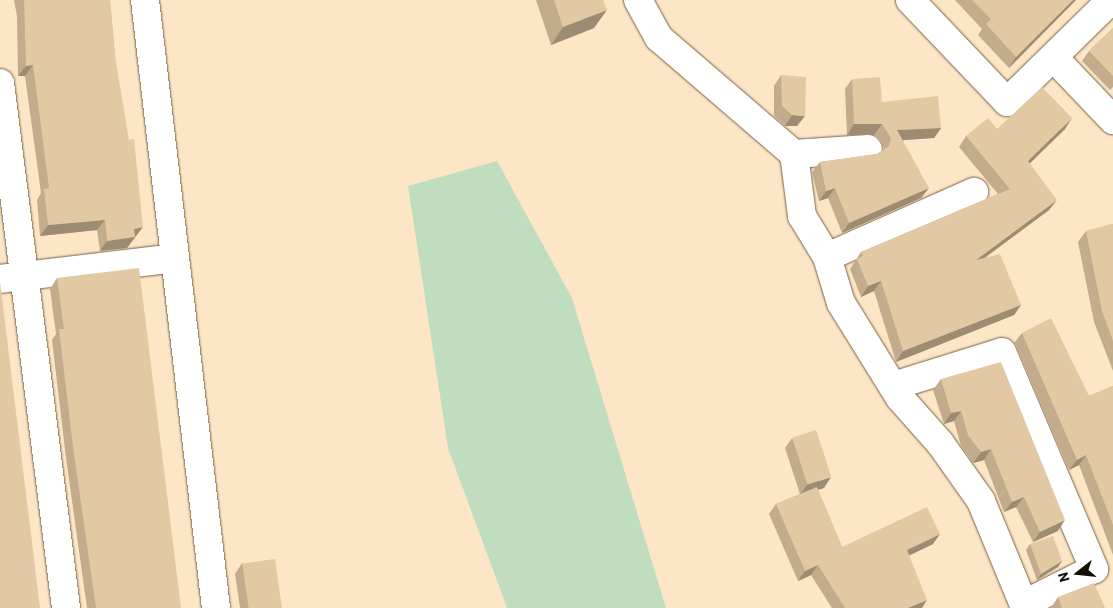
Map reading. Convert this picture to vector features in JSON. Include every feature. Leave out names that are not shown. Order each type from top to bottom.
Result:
[{"type":"street","points":[[144,0],[216,608]]},
{"type":"street","points":[[638,0],[659,38],[794,154],[802,216],[827,257],[842,303],[893,386],[981,501],[1024,606],[1094,569],[1002,352],[893,386]]},
{"type":"street","points":[[910,0],[1007,102],[1111,0]]},
{"type":"street","points":[[1054,58],[1113,120]]},
{"type":"street","points":[[0,83],[11,277],[66,608]]},
{"type":"street","points":[[794,154],[868,149]]},
{"type":"street","points":[[827,257],[974,192]]},
{"type":"street","points":[[11,277],[175,258]]},
{"type":"green space","points":[[497,161],[572,298],[666,608],[507,608],[448,448],[408,186]]},
{"type":"building","points":[[24,0],[110,0],[115,56],[129,140],[134,139],[143,227],[134,229],[135,237],[107,241],[105,220],[48,225],[44,189],[49,188],[33,65],[26,66]]},
{"type":"building","points":[[554,0],[603,0],[607,10],[563,27]]},
{"type":"building","points":[[972,0],[1073,0],[1016,57],[986,24],[991,19]]},
{"type":"building","points":[[1113,28],[1113,76],[1089,51]]},
{"type":"building","points":[[781,75],[806,77],[805,116],[792,115],[782,106]]},
{"type":"building","points":[[880,77],[882,102],[938,96],[941,128],[897,130],[929,188],[849,223],[835,188],[826,191],[820,162],[877,154],[889,146],[891,138],[882,124],[854,124],[852,79]]},
{"type":"building","points":[[1042,87],[1072,118],[1028,161],[1057,200],[976,260],[1000,254],[1021,305],[903,351],[881,281],[868,286],[857,259],[863,256],[861,252],[1010,189],[966,136],[988,118],[997,129]]},
{"type":"building","points":[[1113,224],[1113,341],[1102,311],[1086,231]]},
{"type":"building","points":[[139,268],[181,608],[96,608],[73,447],[59,329],[64,329],[57,278]]},
{"type":"building","points":[[0,282],[40,608],[0,608]]},
{"type":"building","points":[[1051,318],[1089,396],[1113,386],[1113,525],[1086,455],[1077,460],[1022,333]]},
{"type":"building","points":[[1001,362],[1065,520],[1040,532],[1024,497],[1012,502],[991,449],[981,452],[968,435],[961,411],[951,413],[941,379]]},
{"type":"building","points":[[816,430],[831,477],[807,484],[792,438]]},
{"type":"building","points":[[817,487],[842,547],[927,507],[940,534],[907,550],[927,600],[908,608],[845,608],[818,565],[805,571],[776,504]]},
{"type":"building","points":[[1053,536],[1062,561],[1041,574],[1030,544]]},
{"type":"building","points":[[275,559],[282,608],[249,608],[242,564]]},
{"type":"building","points":[[1094,583],[1105,608],[1062,608],[1058,597]]}]
